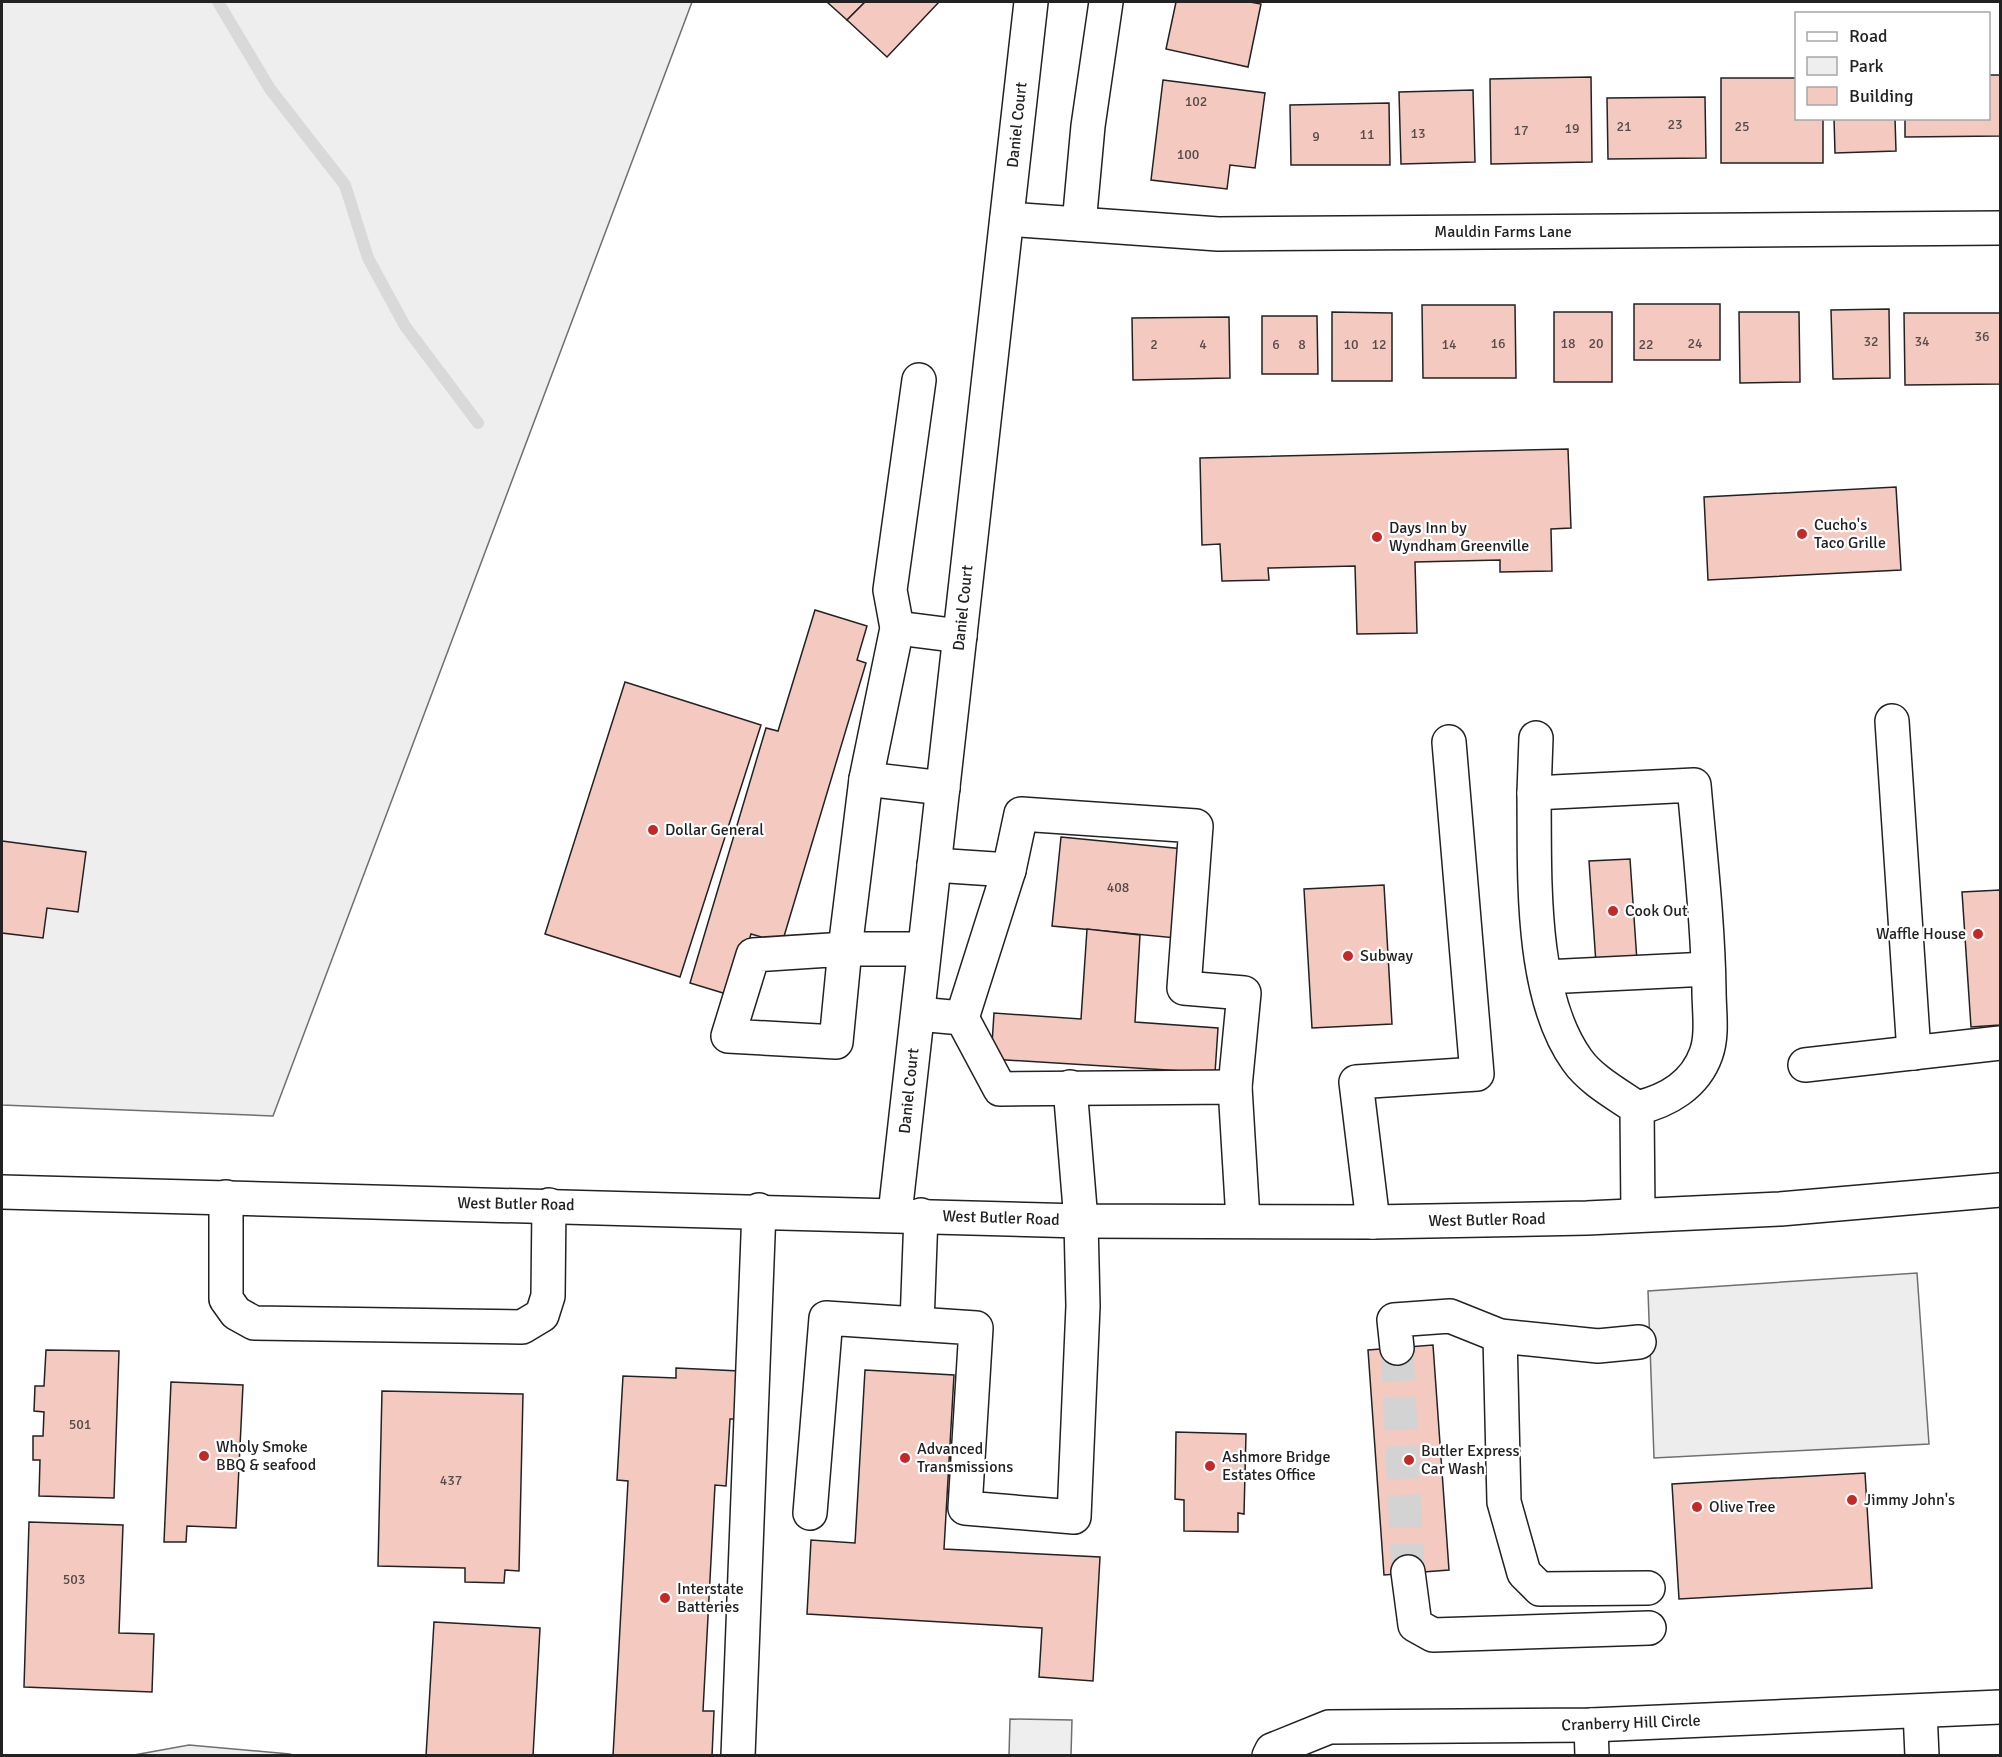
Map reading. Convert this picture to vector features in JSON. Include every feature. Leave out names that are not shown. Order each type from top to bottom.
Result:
[{"type":"street","name":"Daniel Court","points":[[917,1324],[908,1214],[918,1014],[1032,2]]},
{"type":"street","points":[[1079,224],[1088,126],[1106,2]]},
{"type":"street","name":"Mauldin Farms Lane","points":[[1007,219],[1218,234],[2001,228]]},
{"type":"street","points":[[919,380],[890,590],[897,628],[866,779],[845,949],[924,949]]},
{"type":"street","points":[[897,628],[960,636]]},
{"type":"street","points":[[1892,722],[1914,1053]]},
{"type":"street","points":[[1534,793],[1694,785],[1708,969],[1710,1033],[1705,1056],[1677,1092],[1653,1104],[1637,1108],[1592,1076],[1578,1062],[1565,1040],[1545,977],[1536,915],[1534,793],[1536,738]]},
{"type":"street","points":[[1373,1222],[1356,1082],[1477,1074],[1449,742]]},
{"type":"street","points":[[866,779],[943,788]]},
{"type":"street","points":[[1235,1087],[1000,1089],[962,1018],[1009,870],[1021,814],[1196,826],[1184,988],[1244,993],[1235,1087],[1243,1220]]},
{"type":"street","points":[[934,865],[1009,870]]},
{"type":"street","points":[[1545,977],[1708,969]]},
{"type":"street","points":[[918,1014],[962,1018]]},
{"type":"street","points":[[1805,1065],[2001,1043]]},
{"type":"street","points":[[810,1513],[826,1318],[976,1328],[965,1508],[1074,1517],[1083,1306],[1081,1221],[1070,1088]]},
{"type":"street","points":[[1637,1108],[1638,1215]]},
{"type":"street","name":"West Butler Road","points":[[2,1192],[908,1214],[1081,1221],[1373,1222],[1780,1209],[2001,1190]]},
{"type":"street","points":[[226,1197],[226,1299],[236,1313],[254,1323],[522,1327],[542,1315],[548,1296],[549,1205]]},
{"type":"street","points":[[738,1755],[759,1210]]},
{"type":"street","points":[[1397,1348],[1394,1320],[1450,1316],[1500,1336],[1598,1346],[1639,1342]]},
{"type":"street","points":[[1500,1336],[1504,1502],[1524,1573],[1540,1589],[1648,1588]]},
{"type":"street","points":[[1408,1572],[1415,1625],[1433,1635],[1649,1628]]},
{"type":"street","name":"Cranberry Hill Circle","points":[[1269,1755],[1272,1750],[1329,1727],[1591,1740],[1920,1711],[2001,1707]]},
{"type":"street","points":[[1920,1711],[1922,1755]]},
{"type":"green space","points":[[2,2],[692,2],[273,1116],[2,1105]]},
{"type":"green space","points":[[1010,1719],[1072,1720],[1071,1755],[1009,1755]]},
{"type":"green space","points":[[189,1745],[290,1754],[292,1755],[134,1755]]},
{"type":"shaded area","points":[[1917,1273],[1929,1444],[1654,1458],[1648,1291]]},
{"type":"building","points":[[827,2],[865,2],[847,20]]},
{"type":"building","points":[[865,2],[939,2],[887,57],[847,20]]},
{"type":"building","points":[[1176,2],[1261,4],[1248,67],[1166,49]]},
{"type":"building","points":[[1990,75],[2000,75],[2000,136],[1905,137],[1905,120],[1990,120]]},
{"type":"building","points":[[1591,77],[1592,162],[1491,164],[1490,79]]},
{"type":"building","points":[[1721,78],[1795,78],[1795,120],[1823,120],[1823,163],[1721,163]]},
{"type":"building","points":[[1163,80],[1265,93],[1255,168],[1230,165],[1227,189],[1151,180]]},
{"type":"building","points":[[1473,90],[1475,162],[1401,164],[1399,92]]},
{"type":"building","points":[[1705,97],[1706,158],[1608,159],[1607,98]]},
{"type":"building","points":[[1389,103],[1390,165],[1291,165],[1290,105]]},
{"type":"building","points":[[1834,120],[1895,120],[1896,151],[1835,153]]},
{"type":"building","points":[[1634,304],[1720,304],[1720,360],[1634,360]]},
{"type":"building","points":[[1422,305],[1515,305],[1516,378],[1423,378]]},
{"type":"building","points":[[1889,309],[1890,378],[1833,379],[1831,310]]},
{"type":"building","points":[[1332,312],[1392,313],[1392,381],[1332,381]]},
{"type":"building","points":[[1554,312],[1612,312],[1612,382],[1554,382]]},
{"type":"building","points":[[1739,312],[1799,312],[1800,382],[1740,383]]},
{"type":"building","points":[[1904,313],[2000,313],[2000,384],[1905,385]]},
{"type":"building","points":[[1262,316],[1317,316],[1318,374],[1262,374]]},
{"type":"building","points":[[1229,317],[1230,378],[1133,380],[1132,318]]},
{"type":"building","name":"Days Inn by Wyndham Greenville","points":[[1568,449],[1571,528],[1551,529],[1552,571],[1500,572],[1500,560],[1415,562],[1417,633],[1357,634],[1355,566],[1268,568],[1269,580],[1222,581],[1220,544],[1202,545],[1200,458]]},
{"type":"building","name":"Cucho's Taco Grille","points":[[1896,487],[1901,570],[1708,580],[1704,497]]},
{"type":"building","points":[[815,610],[867,626],[857,660],[866,663],[782,943],[751,934],[733,996],[690,983],[766,728],[778,731]]},
{"type":"building","name":"Dollar General","points":[[625,682],[761,725],[680,977],[545,934]]},
{"type":"building","points":[[1061,837],[1184,849],[1176,938],[1052,926]]},
{"type":"building","points":[[2,841],[86,852],[78,912],[47,908],[43,938],[2,933]]},
{"type":"building","name":"Cook Out","points":[[1630,859],[1637,961],[1596,964],[1589,861]]},
{"type":"building","name":"Subway","points":[[1384,885],[1392,1024],[1312,1028],[1304,889]]},
{"type":"building","points":[[2000,890],[2000,1025],[1971,1027],[1962,892]]},
{"type":"building","points":[[1087,929],[1140,935],[1135,1022],[1218,1028],[1215,1073],[991,1059],[994,1013],[1081,1019]]},
{"type":"building","name":"Butler Express Car Wash","points":[[1433,1345],[1449,1570],[1384,1575],[1368,1350]]},
{"type":"building","points":[[46,1350],[119,1351],[114,1498],[39,1496],[40,1460],[33,1460],[33,1436],[43,1436],[44,1412],[34,1411],[35,1386],[44,1386]]},
{"type":"building","name":"Interstate Batteries","points":[[676,1368],[740,1371],[737,1419],[730,1419],[726,1486],[715,1485],[703,1711],[714,1711],[712,1756],[613,1756],[628,1481],[617,1480],[623,1376],[676,1378]]},
{"type":"building","name":"Advanced Transmissions","points":[[865,1370],[954,1375],[944,1549],[1100,1557],[1093,1681],[1039,1677],[1042,1628],[807,1614],[811,1540],[855,1543]]},
{"type":"building","name":"Wholy Smoke BBQ & seafood","points":[[171,1382],[243,1385],[236,1528],[187,1526],[186,1542],[164,1542]]},
{"type":"building","points":[[382,1391],[523,1394],[519,1571],[505,1570],[504,1583],[465,1582],[465,1568],[378,1566]]},
{"type":"building","name":"Ashmore Bridge Estates Office","points":[[1176,1432],[1246,1434],[1244,1514],[1238,1513],[1238,1532],[1184,1531],[1184,1500],[1175,1499]]},
{"type":"building","points":[[1865,1473],[1872,1588],[1679,1599],[1672,1484]]},
{"type":"building","points":[[29,1522],[123,1525],[119,1633],[154,1634],[152,1692],[24,1687]]},
{"type":"building","points":[[434,1622],[540,1628],[533,1756],[426,1756]]},
{"type":"waterway","points":[[218,2],[270,89],[345,185],[368,258],[405,326],[478,423]]},
{"type":"tunnel","points":[[1397,1348],[1408,1572]]},
{"type":"place","name":"Cucho's Taco Grille","points":[[1802,534]]},
{"type":"place","name":"Days Inn by Wyndham Greenville","points":[[1377,537]]},
{"type":"place","name":"Dollar General","points":[[653,830]]},
{"type":"place","name":"Cook Out","points":[[1613,911]]},
{"type":"place","name":"Waffle House","points":[[1978,934]]},
{"type":"place","name":"Subway","points":[[1348,956]]},
{"type":"place","name":"Wholy Smoke BBQ & seafood","points":[[204,1456]]},
{"type":"place","name":"Advanced Transmissions","points":[[905,1458]]},
{"type":"place","name":"Butler Express Car Wash","points":[[1409,1460]]},
{"type":"place","name":"Ashmore Bridge Estates Office","points":[[1210,1466]]},
{"type":"place","name":"Jimmy John's","points":[[1852,1500]]},
{"type":"place","name":"Olive Tree","points":[[1697,1507]]},
{"type":"place","name":"Interstate Batteries","points":[[665,1598]]}]
